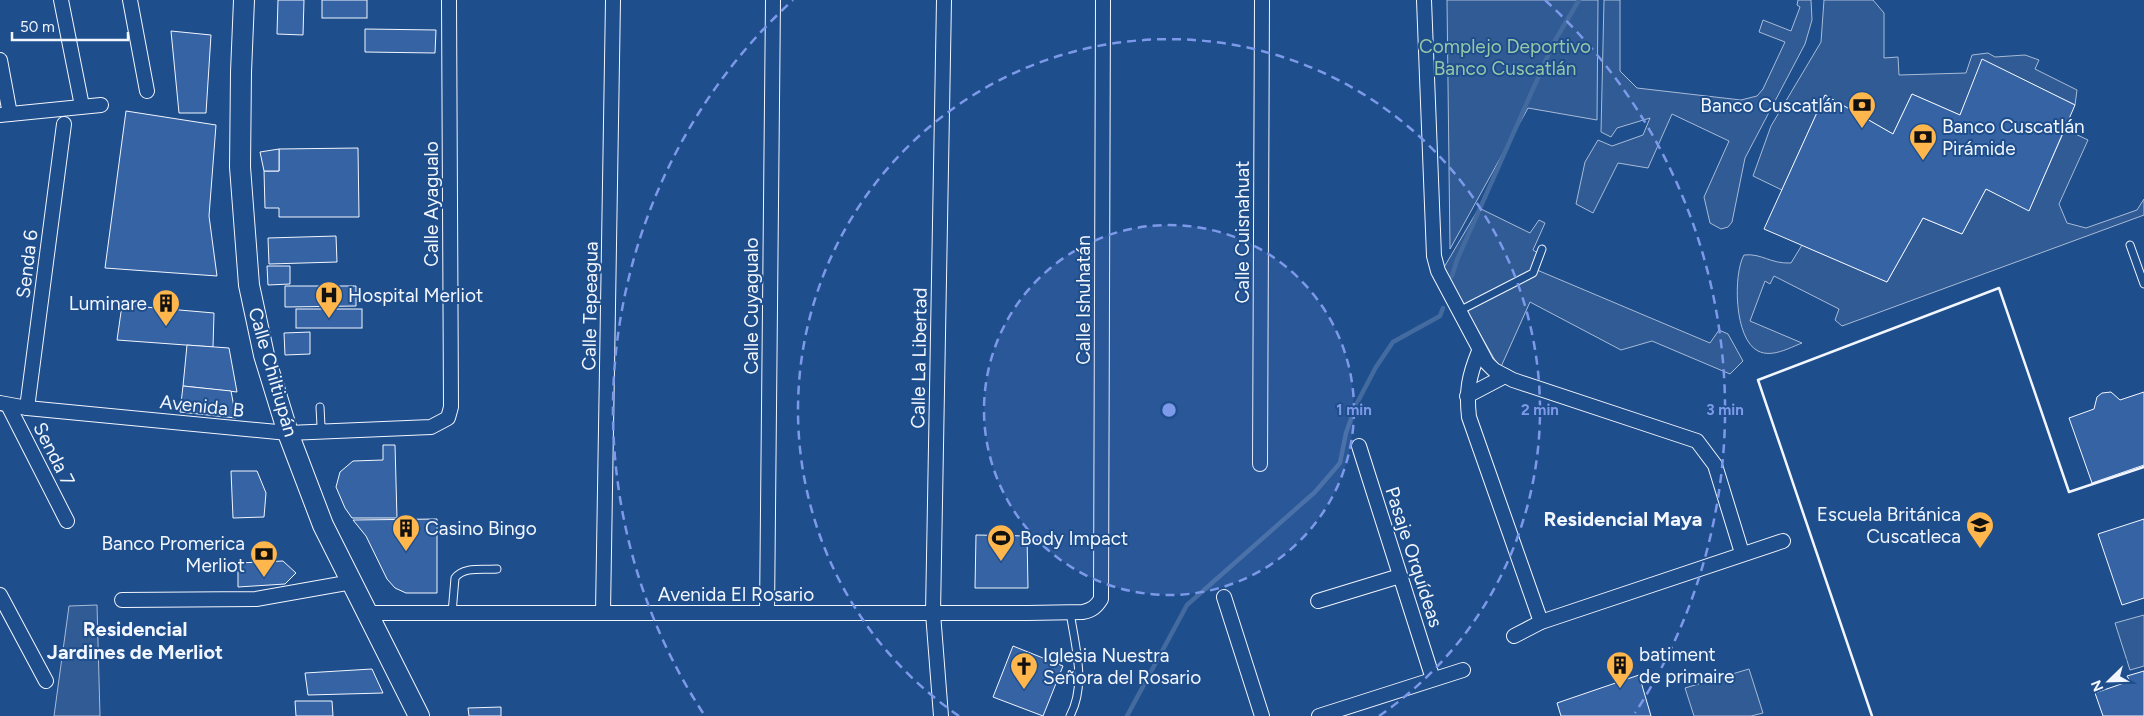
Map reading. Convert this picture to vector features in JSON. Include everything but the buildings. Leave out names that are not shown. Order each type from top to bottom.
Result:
[{"type":"main road","name":"Calle Chiltiupán","points":[[244,0],[240,72],[240,167],[245,250],[264,355],[288,433],[323,525],[419,716]]},
{"type":"street","points":[[61,0],[82,106]]},
{"type":"street","points":[[130,0],[147,90]]},
{"type":"street","name":"Calle Ayagualo","points":[[449,0],[451,407]]},
{"type":"street","name":"Calle Tepeagua","points":[[603,612],[613,0]]},
{"type":"street","name":"Calle Cuyagualo","points":[[767,613],[773,0]]},
{"type":"street","name":"Calle La Libertad","points":[[941,716],[933,614],[944,0]]},
{"type":"street","name":"Calle Ishuhatán","points":[[1101,599],[1103,0]]},
{"type":"street","name":"Calle Cuisnahuat","points":[[1260,464],[1262,0]]},
{"type":"street","points":[[1424,0],[1434,256],[1438,271],[1479,351],[1494,370],[1513,380],[1688,436],[1697,441],[1715,465],[1742,553]]},
{"type":"street","points":[[0,60],[5,114],[101,105]]},
{"type":"street","name":"Senda 6","points":[[27,408],[64,124]]},
{"type":"street","points":[[1479,351],[1470,374],[1467,396],[1470,417],[1541,622]]},
{"type":"street","points":[[1467,396],[1506,376]]},
{"type":"street","name":"Avenida B","points":[[4,404],[27,408],[288,433],[331,433],[431,427],[448,418],[451,407]]},
{"type":"street","name":"Senda 7","points":[[4,404],[67,521]]},
{"type":"street","name":"Pasaje Orquídeas","points":[[1359,446],[1433,679]]},
{"type":"street","points":[[1514,636],[1541,622],[1742,553],[1783,541]]},
{"type":"street","points":[[1318,601],[1400,576]]},
{"type":"street","points":[[122,600],[256,599],[352,582]]},
{"type":"street","points":[[0,595],[46,681]]},
{"type":"street","points":[[1224,597],[1262,716]]},
{"type":"street","name":"Avenida El Rosario","points":[[367,613],[933,614],[1070,612],[1091,610],[1101,599]]},
{"type":"street","points":[[1319,716],[1464,670]]},
{"type":"lane","points":[[2130,245],[2144,284]]},
{"type":"lane","points":[[1459,311],[1533,273],[1542,249]]},
{"type":"lane","points":[[320,407],[321,426],[331,433]]},
{"type":"lane","points":[[452,613],[455,578],[458,573],[464,570],[497,569]]},
{"type":"lane","points":[[1070,612],[1079,671],[1077,703],[1070,716]]},
{"type":"green space","name":"Complejo Deportivo Banco Cuscatlán","points":[[1447,0],[1598,0],[1597,120],[1528,108],[1450,249]]},
{"type":"green space","points":[[1604,0],[1620,0],[1620,71],[1637,88],[1741,100],[1757,96],[1763,89],[1785,42],[1759,32],[1763,20],[1791,31],[1800,7],[1797,5],[1798,0],[1811,0],[1812,20],[1805,44],[1745,158],[1732,222],[1728,227],[1721,229],[1710,223],[1704,197],[1729,141],[1672,114],[1648,168],[1618,163],[1593,213],[1576,204],[1585,162],[1598,140],[1612,146],[1643,135],[1650,118],[1617,128],[1611,137],[1601,132]]},
{"type":"green space","points":[[1824,0],[1873,0],[1884,13],[1884,58],[1898,57],[1899,75],[1966,73],[1972,55],[1988,53],[1995,57],[2025,55],[2039,60],[2035,69],[2077,90],[2075,105],[1983,60],[1960,115],[1912,94],[1893,134],[1825,95],[1782,190],[1753,176],[1771,126],[1821,42]]},
{"type":"green space","points":[[2065,129],[2088,140],[2059,204],[2067,223],[2086,228],[2137,210],[2144,199],[2144,215],[1842,326],[1835,320],[1839,309],[1774,276],[1770,284],[1765,281],[1750,321],[1802,343],[1775,353],[1763,353],[1750,344],[1744,334],[1738,306],[1738,276],[1744,255],[1791,263],[1802,245],[1887,282],[1923,218],[1962,234],[1986,189],[2029,210]]},
{"type":"green space","points":[[1479,208],[1530,233],[1539,220],[1545,223],[1533,250],[1543,256],[1537,270],[1710,343],[1719,330],[1728,334],[1743,361],[1730,374],[1652,341],[1621,350],[1530,302],[1500,369],[1443,269]]},
{"type":"green space","points":[[97,605],[100,716],[54,716],[69,606]]},
{"type":"green space","points":[[2144,615],[2144,666],[2130,670],[2115,623]]},
{"type":"green space","points":[[1749,669],[1763,713],[1751,716],[1694,716],[1685,688]]},
{"type":"waterway","points":[[1452,276],[1457,260],[1553,44],[1579,0]]},
{"type":"waterway","points":[[1127,716],[1187,605],[1315,492],[1340,463],[1346,433],[1356,405],[1376,367],[1393,342],[1440,316],[1443,308]]},
{"type":"wall","points":[[1872,716],[1758,380],[1999,288],[2069,492],[2144,467]]},
{"type":"place","name":"Banco Cuscatlán","points":[[1862,129]]},
{"type":"place","name":"Banco Cuscatlán Pirámide","points":[[1923,161]]},
{"type":"place","name":"Hospital Merliot","points":[[329,319]]},
{"type":"place","name":"Luminare","points":[[166,327]]},
{"type":"place","name":"Escuela Británica Cuscatleca","points":[[1980,549]]},
{"type":"place","name":"Casino Bingo","points":[[406,552]]},
{"type":"place","name":"Body Impact","points":[[1001,562]]},
{"type":"place","name":"Banco Promerica Merliot","points":[[264,578]]},
{"type":"place","name":"batiment de primaire","points":[[1620,689]]},
{"type":"place","name":"Iglesia Nuestra Señora del Rosario","points":[[1024,690]]},
{"type":"district","name":"Residencial Maya","points":[[1623,519]]},
{"type":"district","name":"Residencial Jardines de Merliot","points":[[135,640]]}]
